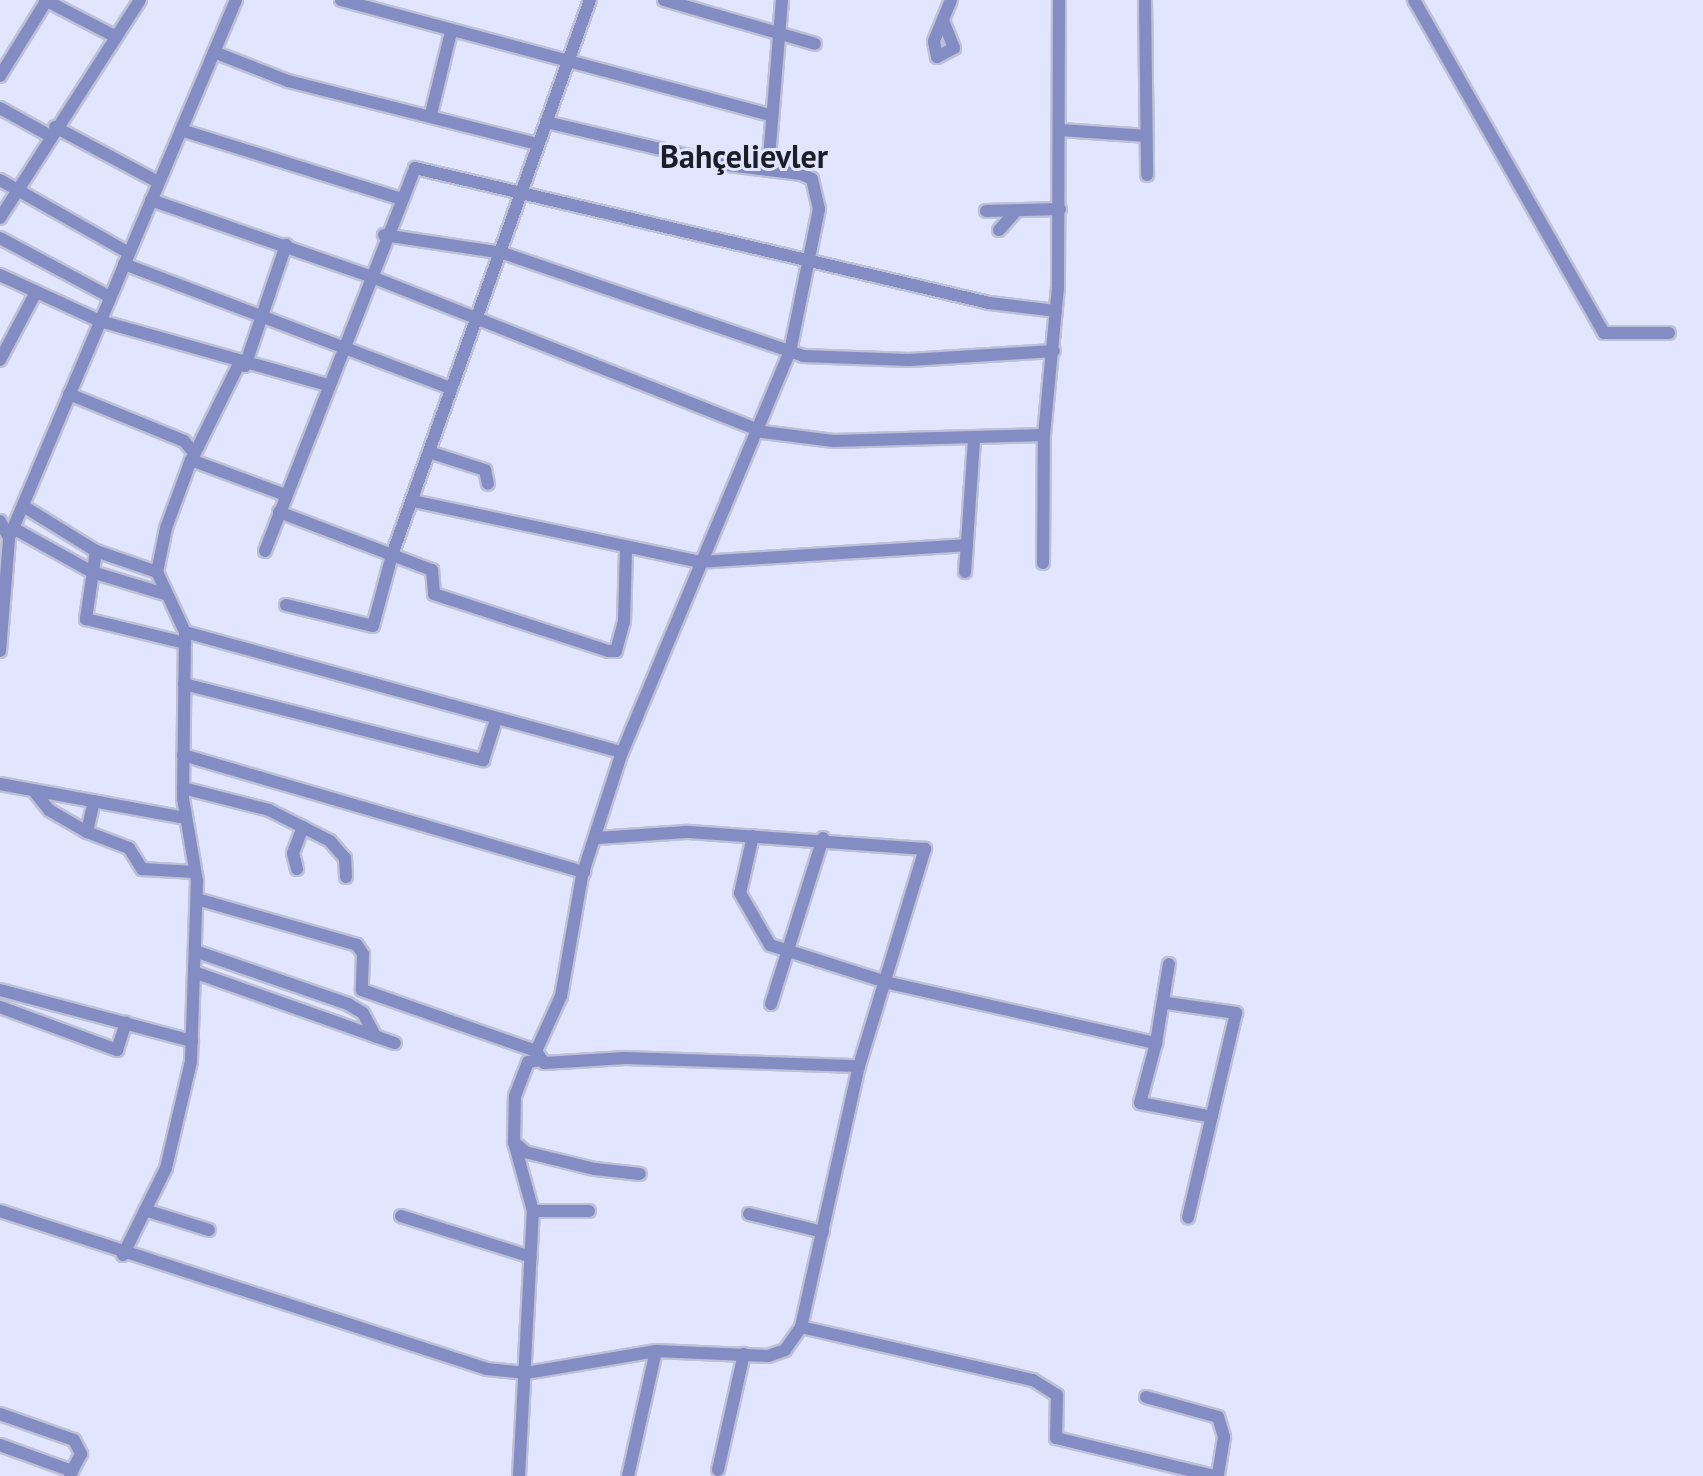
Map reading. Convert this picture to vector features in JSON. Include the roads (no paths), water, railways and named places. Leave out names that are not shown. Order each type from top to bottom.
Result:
[{"type":"street","points":[[0,76],[47,0],[116,37]]},
{"type":"street","points":[[0,218],[140,0]]},
{"type":"street","points":[[0,651],[11,533],[236,0]]},
{"type":"street","points":[[341,0],[388,6],[451,32],[771,115]]},
{"type":"street","points":[[286,605],[373,626],[392,555],[432,453],[451,388],[503,253],[564,61],[590,0]]},
{"type":"street","points":[[664,0],[815,44]]},
{"type":"street","points":[[768,170],[782,0]]},
{"type":"street","points":[[944,23],[951,0]]},
{"type":"street","points":[[1043,563],[1044,435],[1054,351],[1060,209],[1059,0]]},
{"type":"street","points":[[1145,0],[1147,175]]},
{"type":"street","points":[[1414,0],[1604,333],[1669,333]]},
{"type":"street","points":[[431,114],[451,32]]},
{"type":"street","points":[[214,52],[288,81],[431,114],[537,144]]},
{"type":"street","points":[[0,108],[158,183]]},
{"type":"street","points":[[519,1476],[533,1211],[514,1142],[517,1086],[528,1062],[538,1055],[566,975],[584,872],[597,838],[622,752],[699,562],[790,351],[819,209],[812,179],[546,122]]},
{"type":"street","points":[[181,130],[401,199]]},
{"type":"street","points":[[1059,130],[1146,136]]},
{"type":"street","points":[[265,551],[327,385],[372,277],[384,235],[415,168],[989,303],[1056,311]]},
{"type":"street","points":[[0,180],[15,194],[126,259],[261,316],[344,344],[451,388]]},
{"type":"street","points":[[151,200],[372,277],[758,428],[833,441],[974,440],[1044,435]]},
{"type":"street","points":[[986,211],[1060,209]]},
{"type":"street","points":[[999,229],[1016,211]]},
{"type":"street","points":[[384,235],[503,253],[790,351],[909,360],[1054,351]]},
{"type":"street","points":[[0,238],[110,297]]},
{"type":"street","points":[[123,1255],[166,1168],[192,1041],[197,899],[183,788],[185,637],[157,572],[193,456],[242,365],[286,245]]},
{"type":"street","points":[[0,275],[100,321],[242,365],[327,385]]},
{"type":"street","points":[[0,360],[36,292]]},
{"type":"street","points":[[69,394],[184,441],[193,456],[285,495]]},
{"type":"street","points":[[965,572],[974,440]]},
{"type":"street","points":[[432,453],[485,470],[488,484]]},
{"type":"street","points":[[413,502],[626,550],[699,562],[966,545]]},
{"type":"street","points":[[23,506],[96,551],[157,572]]},
{"type":"street","points":[[279,512],[432,570],[434,594],[608,651],[616,651],[624,622],[626,550]]},
{"type":"street","points":[[0,521],[11,533],[92,572],[165,594]]},
{"type":"street","points":[[96,551],[86,619],[92,625],[185,637],[495,722],[622,752]]},
{"type":"street","points":[[184,684],[483,760],[495,722]]},
{"type":"street","points":[[183,755],[584,872]]},
{"type":"street","points":[[0,785],[186,818]]},
{"type":"street","points":[[183,788],[270,810],[303,827],[339,849],[346,877]]},
{"type":"street","points":[[33,790],[49,810],[87,832],[129,848],[142,869],[195,872]]},
{"type":"street","points":[[87,832],[94,801]]},
{"type":"street","points":[[297,869],[293,853],[303,827]]},
{"type":"street","points":[[753,836],[743,903],[770,945],[788,953],[889,983],[1156,1043]]},
{"type":"street","points":[[0,1211],[123,1255],[487,1369],[526,1373],[656,1351],[744,1354],[785,1350],[801,1327],[859,1066],[889,983],[925,849],[823,838],[597,838]]},
{"type":"street","points":[[771,1004],[823,838]]},
{"type":"street","points":[[197,899],[357,945],[363,954],[362,990],[538,1055],[859,1066]]},
{"type":"street","points":[[195,951],[348,1004],[363,1013],[376,1037]]},
{"type":"street","points":[[1169,964],[1167,1003],[1140,1103],[1212,1118]]},
{"type":"street","points":[[194,972],[395,1043]]},
{"type":"street","points":[[0,990],[192,1041]]},
{"type":"street","points":[[1167,1003],[1236,1013],[1188,1217]]},
{"type":"street","points":[[0,1007],[117,1050],[126,1022]]},
{"type":"street","points":[[514,1142],[525,1152],[595,1170],[640,1174]]},
{"type":"street","points":[[145,1210],[209,1230]]},
{"type":"street","points":[[533,1211],[589,1211]]},
{"type":"street","points":[[749,1214],[823,1232]]},
{"type":"street","points":[[401,1216],[531,1257]]},
{"type":"street","points":[[801,1327],[1033,1381],[1055,1389],[1056,1438],[1216,1476],[1224,1437],[1218,1417],[1146,1397]]},
{"type":"street","points":[[628,1476],[656,1351]]},
{"type":"street","points":[[718,1470],[744,1354]]},
{"type":"street","points":[[0,1414],[74,1440],[81,1454],[71,1474],[0,1445]]},
{"type":"district","name":"Bahçelievler","points":[[744,156]]}]
